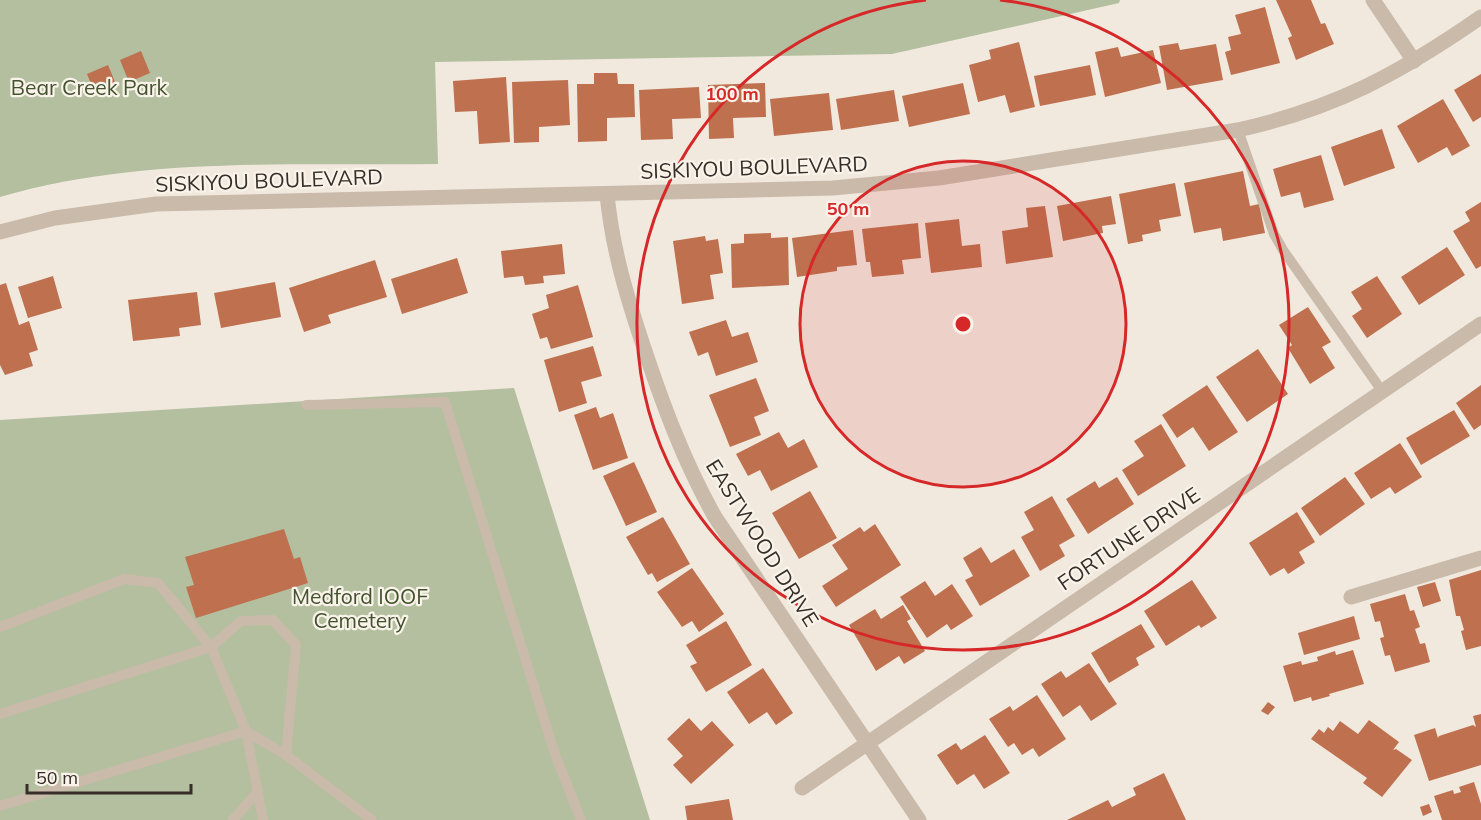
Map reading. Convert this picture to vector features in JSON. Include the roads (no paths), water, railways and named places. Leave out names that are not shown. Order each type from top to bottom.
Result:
[{"type":"street","points":[[1373,0],[1414,61]]},
{"type":"street","name":"SISKIYOU BOULEVARD","points":[[0,232],[55,218],[156,204],[885,185],[1238,130],[1281,121],[1327,106],[1375,84],[1481,17]]},
{"type":"street","name":"EASTWOOD DRIVE","points":[[607,194],[610,231],[619,271],[667,418],[691,474],[715,518],[919,820]]},
{"type":"street","name":"FORTUNE DRIVE","points":[[802,788],[1481,324]]},
{"type":"street","points":[[1350,597],[1481,558]]},
{"type":"lane","points":[[1238,130],[1267,214],[1283,250],[1382,391]]},
{"type":"lane","points":[[306,405],[446,402],[555,754],[581,820]]},
{"type":"lane","points":[[0,627],[124,579],[158,583],[211,647],[246,731],[263,820]]},
{"type":"lane","points":[[0,714],[211,647],[241,621],[273,620],[296,645],[286,756]]},
{"type":"lane","points":[[0,806],[246,731],[286,756],[372,820]]},
{"type":"lane","points":[[233,820],[258,791]]},
{"type":"park label","name":"Bear Creek Park","points":[[89,88]]},
{"type":"park label","name":"Medford IOOF Cemetery","points":[[360,609]]}]
